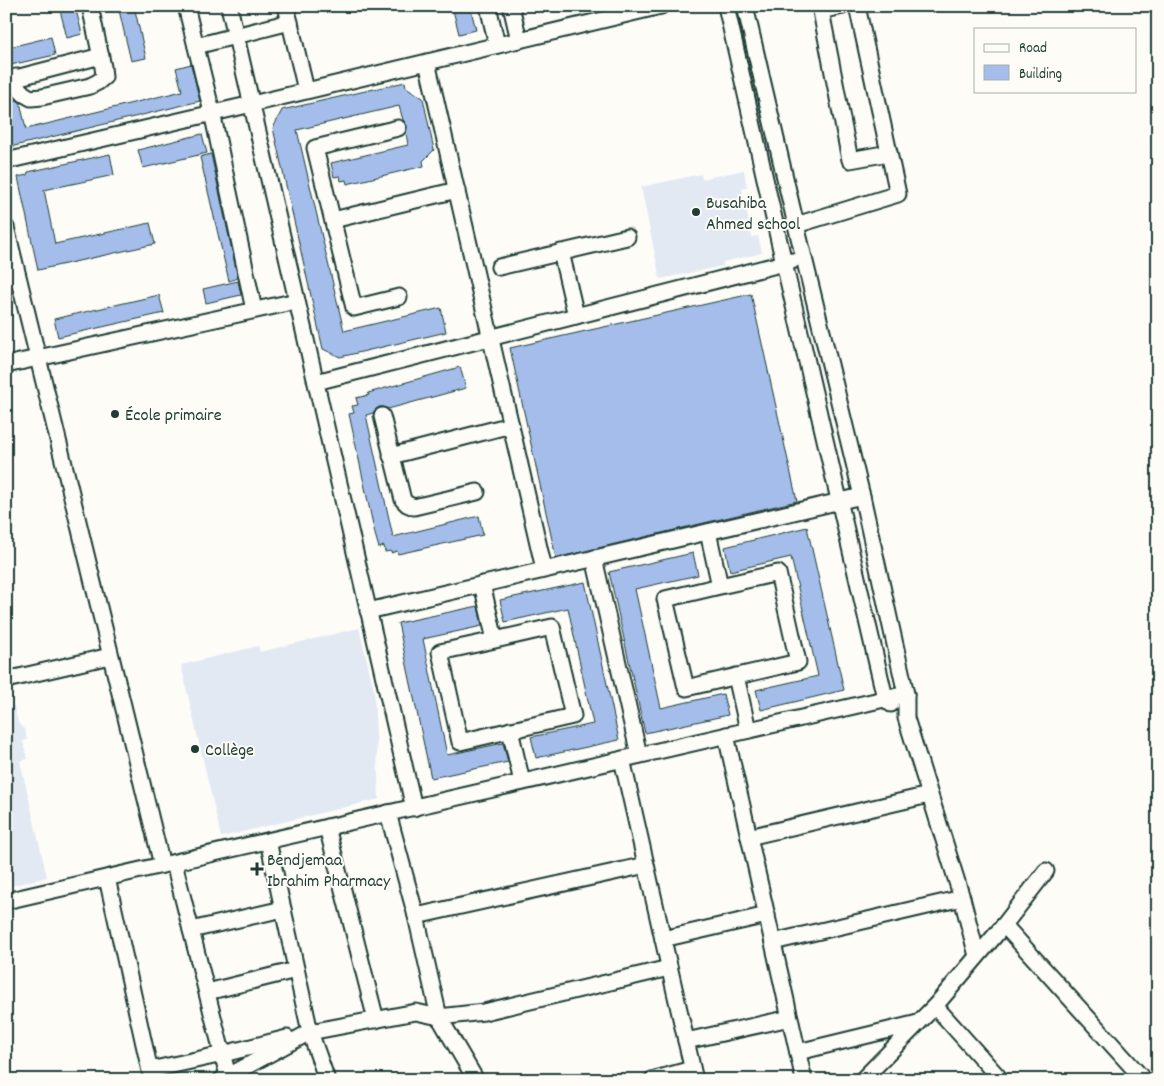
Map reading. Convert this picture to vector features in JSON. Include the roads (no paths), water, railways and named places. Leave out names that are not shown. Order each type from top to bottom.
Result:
[{"type":"street","points":[[90,6],[101,56],[104,77],[90,86],[31,98],[24,94],[11,79],[101,56]]},
{"type":"street","points":[[186,6],[212,112],[254,310]]},
{"type":"street","points":[[230,6],[414,808]]},
{"type":"street","points":[[286,6],[306,90]]},
{"type":"street","points":[[488,6],[497,45]]},
{"type":"street","points":[[511,6],[519,40]]},
{"type":"street","points":[[6,161],[661,6]]},
{"type":"street","points":[[726,6],[886,698],[906,718]]},
{"type":"street","points":[[745,6],[862,496],[906,694],[906,718],[962,898],[977,956]]},
{"type":"street","points":[[843,6],[821,11],[850,160],[889,153]]},
{"type":"street","points":[[796,225],[898,194],[856,6]]},
{"type":"street","points":[[196,46],[290,22]]},
{"type":"street","points":[[427,62],[544,570]]},
{"type":"street","points":[[398,128],[315,148],[354,308],[399,297]]},
{"type":"street","points":[[333,220],[457,190]]},
{"type":"street","points":[[6,227],[110,656],[168,864],[192,930],[223,1054],[225,1078],[310,1032]]},
{"type":"street","points":[[499,267],[627,236]]},
{"type":"street","points":[[561,252],[576,316]]},
{"type":"street","points":[[316,382],[804,258]]},
{"type":"street","points":[[6,365],[297,301]]},
{"type":"street","points":[[382,416],[403,500],[407,504],[414,507],[477,492]]},
{"type":"street","points":[[391,456],[511,425]]},
{"type":"street","points":[[368,611],[862,496]]},
{"type":"street","points":[[708,532],[720,586]]},
{"type":"street","points":[[594,558],[639,755]]},
{"type":"street","points":[[778,572],[798,662],[686,688],[665,598],[720,586],[778,572]]},
{"type":"street","points":[[482,584],[494,640]]},
{"type":"street","points":[[552,627],[572,716],[460,742],[440,652],[494,640],[552,627]]},
{"type":"street","points":[[6,680],[110,656]]},
{"type":"street","points":[[736,676],[748,730]]},
{"type":"street","points":[[6,901],[906,694]]},
{"type":"street","points":[[510,730],[522,782]]},
{"type":"street","points":[[726,735],[804,1080]]},
{"type":"street","points":[[622,759],[694,1075],[652,1080]]},
{"type":"street","points":[[749,837],[929,795]]},
{"type":"street","points":[[388,813],[416,916],[438,1017],[476,1080]]},
{"type":"street","points":[[327,827],[376,1020]]},
{"type":"street","points":[[268,841],[310,1032],[327,1080]]},
{"type":"street","points":[[416,916],[646,865]]},
{"type":"street","points":[[862,1080],[935,1006],[1004,925],[1046,871]]},
{"type":"street","points":[[107,878],[151,1075],[310,1032],[416,1012],[438,1017],[484,1012],[669,968]]},
{"type":"street","points":[[773,942],[962,898]]},
{"type":"street","points":[[192,930],[283,909]]},
{"type":"street","points":[[662,939],[767,915]]},
{"type":"street","points":[[1004,925],[1144,1080]]},
{"type":"street","points":[[207,992],[296,970]]},
{"type":"street","points":[[935,1006],[1001,1080]]},
{"type":"street","points":[[686,1041],[790,1018]]},
{"type":"street","points":[[798,1052],[918,1023]]},
{"type":"place","name":"Busahiba Ahmed school","points":[[696,212]]},
{"type":"place","name":"École primaire","points":[[115,414]]},
{"type":"place","name":"Collège","points":[[195,749]]},
{"type":"place","name":"Bendjemaa Ibrahim Pharmacy","points":[[257,869]]}]
